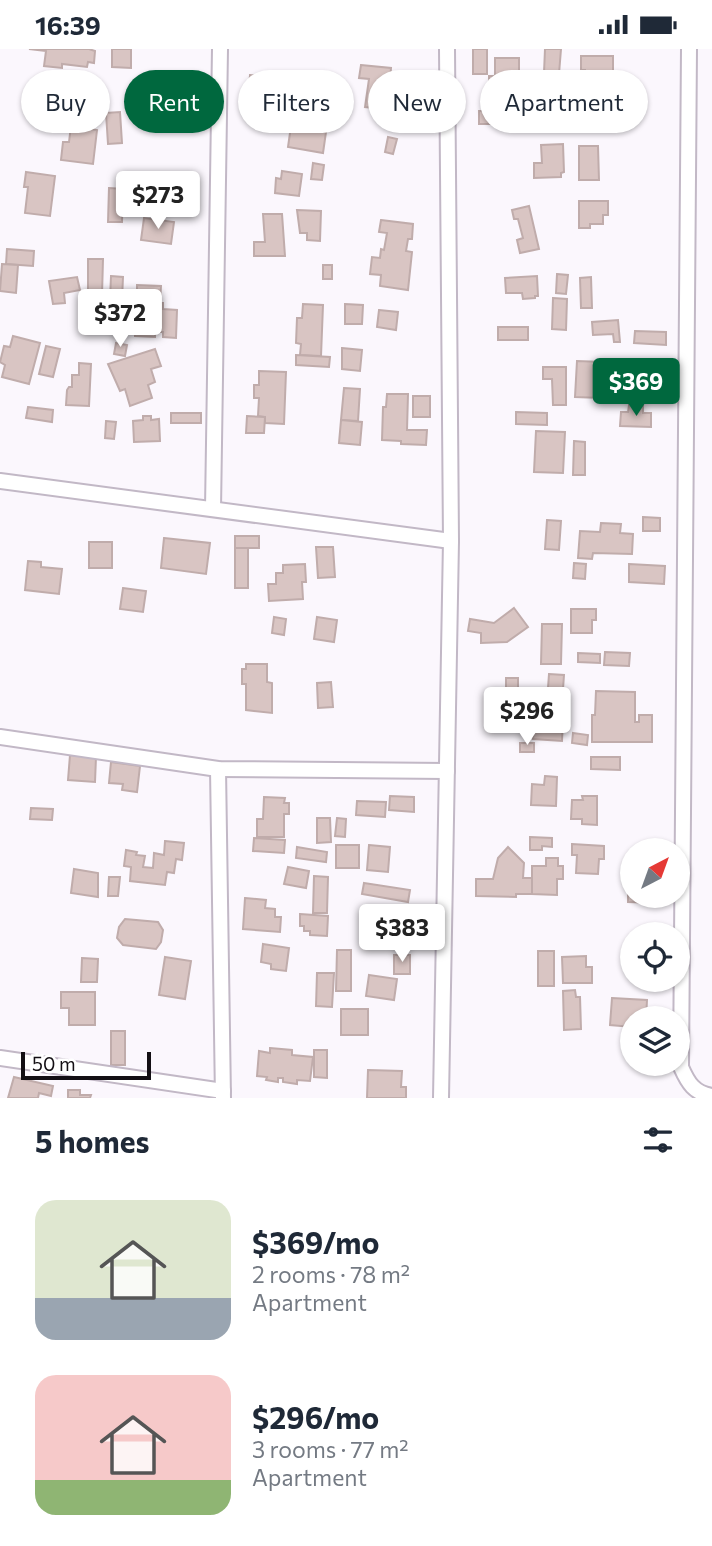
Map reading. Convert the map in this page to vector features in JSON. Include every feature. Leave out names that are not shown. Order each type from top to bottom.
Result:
[{"type":"street","points":[[213,509],[220,49]]},
{"type":"street","points":[[441,1098],[451,541],[447,49]]},
{"type":"street","points":[[690,49],[681,1067],[691,1094],[712,1096]]},
{"type":"street","points":[[0,481],[451,541]]},
{"type":"street","points":[[0,737],[218,769],[447,771]]},
{"type":"street","points":[[0,1058],[223,1095],[218,769]]},
{"type":"building","points":[[29,49],[89,49],[95,51],[94,63],[88,62],[87,67],[62,64],[62,68],[44,66],[46,51]]},
{"type":"building","points":[[112,49],[131,49],[131,68],[112,67]]},
{"type":"building","points":[[473,49],[487,49],[487,70],[473,74]]},
{"type":"building","points":[[545,49],[561,49],[559,70],[544,70]]},
{"type":"building","points":[[581,56],[613,56],[613,70],[581,70]]},
{"type":"building","points":[[495,58],[519,58],[519,70],[495,70]]},
{"type":"building","points":[[361,65],[391,68],[368,70],[368,79],[359,78]]},
{"type":"building","points":[[368,86],[368,107],[365,107]]},
{"type":"building","points":[[120,112],[122,143],[108,144],[110,113]]},
{"type":"building","points":[[70,133],[97,133],[93,164],[61,160],[63,142],[69,142]]},
{"type":"building","points":[[290,133],[326,133],[323,153],[288,147]]},
{"type":"building","points":[[388,137],[397,139],[393,154],[385,152]]},
{"type":"building","points":[[563,144],[564,172],[561,177],[534,178],[534,163],[542,163],[541,145]]},
{"type":"building","points":[[579,146],[598,146],[599,180],[579,180]]},
{"type":"building","points":[[313,163],[324,165],[322,180],[311,179]]},
{"type":"building","points":[[282,171],[302,174],[299,196],[275,193],[276,178],[281,179]]},
{"type":"building","points":[[26,172],[55,176],[50,216],[25,213],[28,187],[24,187]]},
{"type":"building","points":[[109,188],[123,189],[122,222],[108,222]]},
{"type":"building","points":[[579,201],[608,201],[608,215],[603,215],[603,224],[590,224],[590,228],[579,228]]},
{"type":"building","points":[[529,206],[539,249],[520,253],[517,240],[523,238],[518,219],[514,219],[512,210]]},
{"type":"building","points":[[297,210],[321,211],[320,241],[307,240],[307,233],[300,233]]},
{"type":"building","points":[[263,214],[282,214],[285,256],[254,256],[254,242],[265,242]]},
{"type":"building","points":[[144,218],[174,222],[171,244],[141,240]]},
{"type":"building","points":[[381,220],[413,224],[412,239],[408,239],[406,251],[412,252],[408,290],[380,286],[381,275],[370,274],[372,257],[380,258],[381,249],[384,250],[387,233],[379,232]]},
{"type":"building","points":[[7,249],[34,251],[33,266],[6,264]]},
{"type":"building","points":[[88,259],[103,259],[102,295],[88,294]]},
{"type":"building","points":[[2,264],[18,265],[16,293],[0,291]]},
{"type":"building","points":[[323,265],[332,265],[332,279],[323,279]]},
{"type":"building","points":[[557,274],[568,275],[566,294],[556,293]]},
{"type":"building","points":[[111,276],[123,277],[122,300],[110,300]]},
{"type":"building","points":[[537,276],[538,296],[535,298],[523,299],[522,293],[506,293],[505,278]]},
{"type":"building","points":[[77,277],[80,290],[64,293],[65,303],[53,304],[49,281]]},
{"type":"building","points":[[591,277],[592,308],[581,308],[580,278]]},
{"type":"building","points":[[137,285],[161,286],[160,303],[163,303],[163,309],[177,310],[176,338],[163,337],[163,332],[155,332],[155,337],[135,336],[135,333],[126,332],[127,328],[107,327],[108,303],[137,303]]},
{"type":"building","points":[[553,298],[567,299],[566,330],[552,329]]},
{"type":"building","points":[[303,304],[323,305],[321,356],[300,355],[301,344],[296,343],[297,318],[302,318]]},
{"type":"building","points":[[345,304],[363,305],[362,324],[345,324]]},
{"type":"building","points":[[379,310],[398,312],[396,330],[377,327]]},
{"type":"building","points":[[618,320],[620,342],[614,342],[613,334],[593,335],[592,322]]},
{"type":"building","points":[[498,327],[528,327],[528,340],[498,340]]},
{"type":"building","points":[[635,331],[666,332],[666,345],[634,343]]},
{"type":"building","points":[[13,336],[40,343],[29,384],[2,377],[5,365],[0,362],[4,346],[10,347]]},
{"type":"building","points":[[116,343],[127,345],[125,356],[114,354]]},
{"type":"building","points":[[46,346],[60,349],[53,377],[39,374]]},
{"type":"building","points":[[342,348],[362,350],[360,371],[342,369]]},
{"type":"building","points":[[155,349],[161,366],[151,369],[155,382],[148,385],[152,398],[130,406],[125,389],[120,391],[108,364]]},
{"type":"building","points":[[296,355],[330,357],[329,367],[296,365]]},
{"type":"building","points":[[577,361],[602,362],[601,398],[575,397]]},
{"type":"building","points":[[79,363],[91,364],[89,406],[66,405],[67,390],[72,387],[72,375],[79,375]]},
{"type":"building","points":[[543,367],[566,367],[566,405],[553,405],[552,379],[543,379]]},
{"type":"building","points":[[259,371],[286,372],[284,424],[265,423],[265,417],[258,416],[259,398],[254,398],[254,385],[259,385]]},
{"type":"building","points":[[344,388],[360,389],[358,421],[341,420]]},
{"type":"building","points":[[387,394],[408,394],[407,430],[427,430],[426,445],[382,440],[383,407],[386,407]]},
{"type":"building","points":[[413,396],[430,396],[430,417],[413,417]]},
{"type":"building","points":[[629,405],[643,406],[643,413],[651,413],[651,427],[620,426],[621,412],[628,412]]},
{"type":"building","points":[[28,407],[53,410],[52,422],[26,418]]},
{"type":"building","points":[[516,412],[547,413],[547,425],[516,424]]},
{"type":"building","points":[[171,413],[201,413],[201,423],[171,423]]},
{"type":"building","points":[[143,416],[151,416],[151,420],[159,419],[160,441],[134,442],[133,421],[143,420]]},
{"type":"building","points":[[247,416],[265,417],[264,433],[246,433]]},
{"type":"building","points":[[341,420],[362,422],[360,445],[339,443]]},
{"type":"building","points":[[106,421],[116,422],[114,439],[105,438]]},
{"type":"building","points":[[536,431],[565,432],[563,473],[534,472]]},
{"type":"building","points":[[574,441],[585,442],[585,475],[573,475]]},
{"type":"building","points":[[643,517],[660,518],[660,531],[643,531]]},
{"type":"building","points":[[547,520],[561,521],[559,550],[545,549]]},
{"type":"building","points":[[601,523],[621,524],[620,533],[633,534],[632,554],[593,553],[592,559],[578,558],[580,531],[600,532]]},
{"type":"building","points":[[235,536],[259,536],[259,548],[235,548]]},
{"type":"building","points":[[164,538],[210,543],[206,574],[161,568]]},
{"type":"building","points":[[89,542],[112,542],[112,568],[89,568]]},
{"type":"building","points":[[316,547],[333,547],[335,577],[318,578]]},
{"type":"building","points":[[235,548],[248,548],[248,588],[235,588]]},
{"type":"building","points":[[28,561],[41,562],[41,567],[62,569],[59,594],[25,590]]},
{"type":"building","points":[[574,563],[586,564],[585,579],[573,578]]},
{"type":"building","points":[[305,564],[303,599],[269,601],[268,584],[276,584],[276,573],[283,573],[283,565]]},
{"type":"building","points":[[629,564],[665,566],[664,584],[629,582]]},
{"type":"building","points":[[123,588],[146,591],[143,612],[120,609]]},
{"type":"building","points":[[514,608],[528,627],[507,642],[481,643],[481,633],[468,631],[470,619],[494,623]]},
{"type":"building","points":[[571,609],[596,609],[596,620],[592,620],[592,633],[571,633]]},
{"type":"building","points":[[274,617],[286,619],[284,635],[272,633]]},
{"type":"building","points":[[317,617],[337,620],[334,642],[314,639]]},
{"type":"building","points":[[542,624],[562,624],[561,664],[541,664]]},
{"type":"building","points":[[605,652],[630,653],[629,666],[604,665]]},
{"type":"building","points":[[578,653],[600,654],[600,663],[578,662]]},
{"type":"building","points":[[246,664],[267,664],[267,682],[272,683],[272,713],[246,710],[246,684],[242,684],[242,669],[246,669]]},
{"type":"building","points":[[549,674],[564,675],[563,689],[548,688]]},
{"type":"building","points":[[506,678],[518,678],[518,701],[506,701]]},
{"type":"building","points":[[331,682],[333,707],[318,708],[317,683]]},
{"type":"building","points":[[596,691],[635,692],[635,722],[639,722],[639,715],[652,715],[652,742],[592,742],[592,715],[595,715]]},
{"type":"building","points":[[530,692],[550,693],[549,705],[559,706],[558,718],[563,719],[562,741],[533,739],[535,709],[529,709]]},
{"type":"building","points":[[573,733],[588,735],[587,745],[572,743]]},
{"type":"building","points":[[520,743],[534,743],[534,752],[520,752]]},
{"type":"building","points":[[70,755],[96,757],[95,782],[68,780]]},
{"type":"building","points":[[591,757],[620,757],[620,770],[591,769]]},
{"type":"building","points":[[111,762],[140,766],[137,792],[122,790],[123,784],[109,783]]},
{"type":"building","points":[[545,776],[557,777],[556,806],[531,805],[532,784],[544,785]]},
{"type":"building","points":[[390,796],[414,797],[414,812],[389,810]]},
{"type":"building","points":[[582,796],[597,796],[597,825],[582,824],[582,819],[571,819],[572,800],[583,800]]},
{"type":"building","points":[[264,797],[285,798],[284,803],[289,803],[289,814],[284,814],[284,837],[257,837],[257,819],[263,819]]},
{"type":"building","points":[[357,801],[386,802],[385,817],[356,815]]},
{"type":"building","points":[[31,808],[53,809],[52,820],[30,819]]},
{"type":"building","points":[[317,818],[330,818],[331,842],[317,843]]},
{"type":"building","points":[[337,818],[346,819],[345,837],[335,836]]},
{"type":"building","points":[[530,837],[552,838],[552,847],[542,846],[542,850],[530,850]]},
{"type":"building","points":[[254,838],[285,840],[284,853],[253,851]]},
{"type":"building","points":[[165,841],[184,843],[182,860],[176,859],[174,873],[167,872],[165,885],[130,881],[131,867],[124,866],[126,850],[145,856],[143,867],[153,868],[154,853],[164,855]]},
{"type":"building","points":[[572,844],[604,846],[604,859],[599,859],[598,874],[576,873],[577,855],[572,855]]},
{"type":"building","points":[[336,845],[359,845],[359,868],[336,868]]},
{"type":"building","points":[[369,845],[390,847],[388,872],[367,870]]},
{"type":"building","points":[[297,847],[327,852],[326,862],[296,858]]},
{"type":"building","points":[[508,847],[524,863],[523,878],[532,878],[532,894],[516,894],[516,897],[476,896],[476,879],[493,879],[498,858]]},
{"type":"building","points":[[546,858],[558,858],[558,866],[563,866],[563,879],[557,879],[557,895],[532,894],[532,866],[546,866]]},
{"type":"building","points":[[288,867],[309,871],[306,888],[284,884]]},
{"type":"building","points":[[74,869],[98,873],[98,897],[71,893]]},
{"type":"building","points":[[314,876],[328,877],[327,913],[313,913]]},
{"type":"building","points":[[109,877],[120,877],[118,896],[108,896]]},
{"type":"building","points":[[364,883],[410,890],[408,902],[362,894]]},
{"type":"building","points":[[245,898],[266,900],[265,908],[275,909],[275,917],[281,917],[280,932],[243,929]]},
{"type":"building","points":[[300,914],[328,916],[327,936],[310,935],[310,931],[304,931],[304,926],[300,926]]},
{"type":"building","points":[[125,919],[158,922],[163,930],[161,942],[156,949],[123,945],[117,938],[119,927]]},
{"type":"building","points":[[263,944],[289,948],[286,971],[271,969],[271,964],[261,962]]},
{"type":"building","points":[[337,950],[351,950],[351,991],[336,991]]},
{"type":"building","points":[[538,951],[554,951],[554,986],[538,986]]},
{"type":"building","points":[[394,955],[410,955],[410,974],[394,974]]},
{"type":"building","points":[[586,956],[586,967],[592,967],[592,983],[563,983],[562,957]]},
{"type":"building","points":[[165,957],[191,961],[185,999],[159,995]]},
{"type":"building","points":[[82,958],[98,959],[97,982],[81,982]]},
{"type":"building","points":[[317,973],[334,973],[332,1007],[316,1006]]},
{"type":"building","points":[[369,975],[397,979],[394,1000],[366,996]]},
{"type":"building","points":[[575,990],[576,997],[580,997],[581,1029],[564,1030],[563,991]]},
{"type":"building","points":[[61,992],[95,992],[95,1025],[69,1025],[69,1008],[61,1008]]},
{"type":"building","points":[[612,998],[647,1000],[647,1006],[620,1006],[620,1026],[610,1025]]},
{"type":"building","points":[[341,1009],[368,1009],[368,1035],[341,1035]]},
{"type":"building","points":[[111,1031],[125,1031],[125,1065],[111,1065]]},
{"type":"building","points":[[270,1048],[292,1050],[292,1055],[313,1057],[310,1081],[297,1080],[297,1084],[283,1082],[283,1078],[278,1078],[278,1082],[257,1076],[259,1051],[270,1053]]},
{"type":"building","points":[[314,1050],[327,1050],[327,1078],[314,1077]]},
{"type":"building","points":[[368,1070],[402,1071],[401,1087],[406,1087],[406,1098],[367,1098]]},
{"type":"building","points":[[14,1077],[53,1086],[51,1096],[39,1093],[38,1098],[8,1098]]},
{"type":"building","points":[[68,1090],[80,1090],[80,1095],[91,1095],[90,1098],[68,1098]]}]
